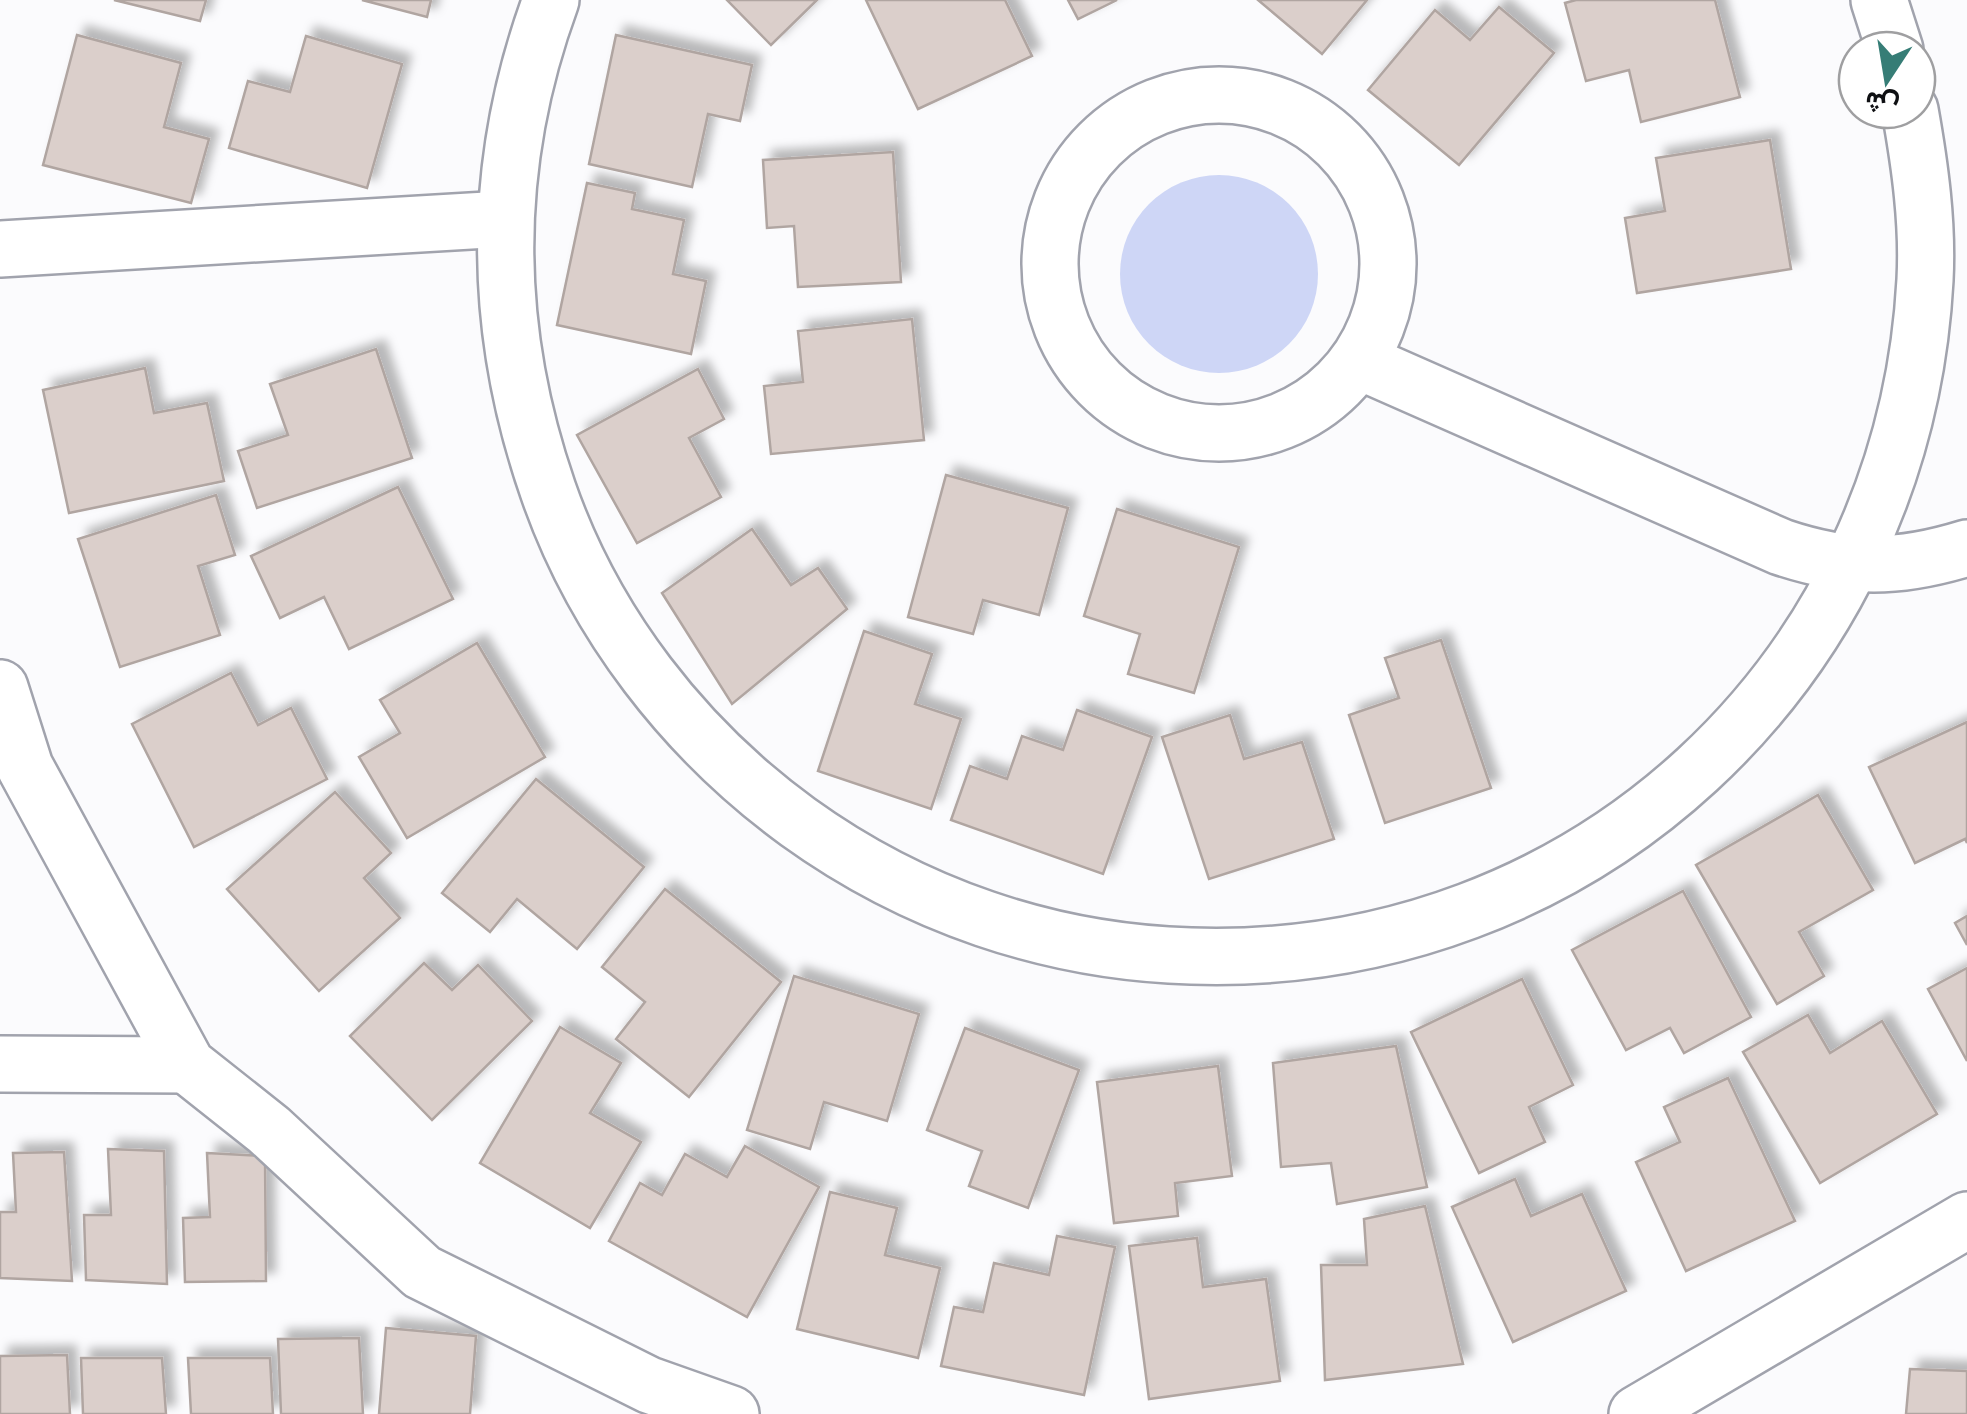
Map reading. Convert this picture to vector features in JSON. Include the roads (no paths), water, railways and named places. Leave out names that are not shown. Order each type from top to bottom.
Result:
[{"type":"street","points":[[550,0],[534,44],[514,130],[504,219],[508,326],[527,431],[563,533],[613,627],[677,714],[754,790],[841,853],[936,902],[1038,937],[1144,955],[1252,958],[1359,944],[1462,915],[1560,871],[1650,811],[1730,740],[1798,656],[1854,564],[1890,473],[1915,376],[1925,278],[1922,178],[1914,130]]},
{"type":"street","points":[[1879,0],[1889,30]]},
{"type":"street","points":[[1196,96],[1253,97],[1305,118],[1348,153],[1377,200],[1390,255],[1383,311],[1359,361],[1320,400],[1269,426],[1214,433],[1158,422],[1110,394],[1074,352],[1066,334],[1052,299],[1049,244],[1066,190],[1097,144],[1143,112],[1196,96]]},
{"type":"street","points":[[0,249],[504,219]]},
{"type":"street","points":[[1359,361],[1816,558],[1892,566],[1967,548]]},
{"type":"street","points":[[0,688],[25,767],[187,1066],[268,1130],[422,1272],[647,1400],[731,1414]]},
{"type":"street","points":[[0,1064],[187,1066]]},
{"type":"street","points":[[1637,1414],[1967,1220]]}]
